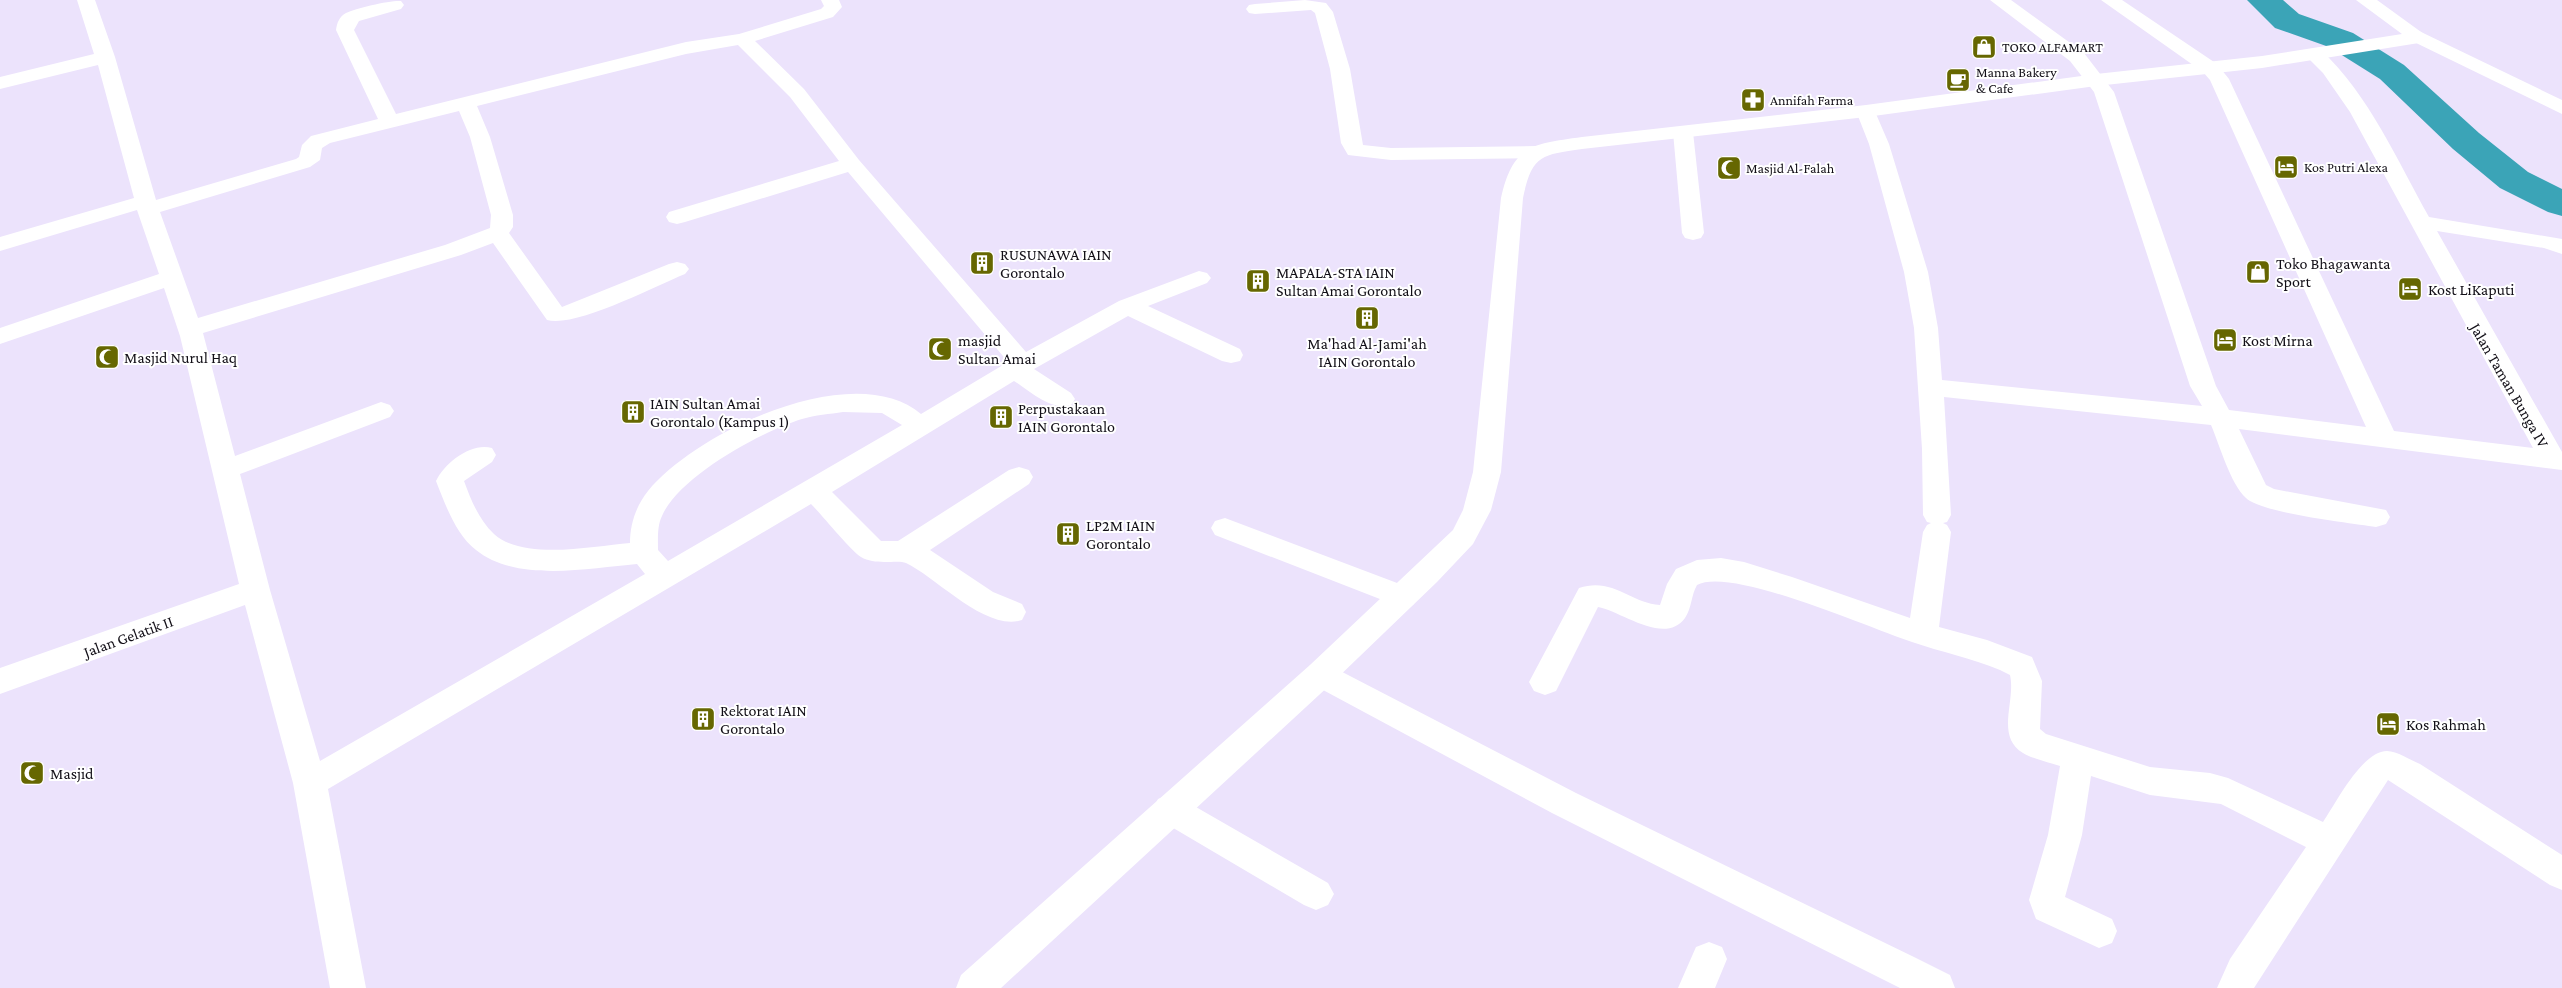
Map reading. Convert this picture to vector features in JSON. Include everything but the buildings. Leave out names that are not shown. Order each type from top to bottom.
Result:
[{"type":"street","points":[[86,0],[105,57],[147,205],[170,278],[189,329],[255,590],[310,783],[348,988]]},
{"type":"street","points":[[0,244],[303,163],[309,160],[308,150],[315,142],[389,120],[686,48],[742,39],[827,13],[833,6],[830,0]]},
{"type":"street","points":[[1999,0],[2078,57],[2104,92],[2203,386],[2221,418],[2249,483],[2261,496],[2376,517]]},
{"type":"street","points":[[2110,0],[2210,68],[2228,97],[2257,165],[2384,438]]},
{"type":"street","points":[[2364,0],[2418,37],[2562,108]]},
{"type":"street","points":[[389,120],[345,30],[346,22],[353,17],[395,5]]},
{"type":"street","points":[[1254,9],[1316,6],[1324,12],[1340,69],[1350,144],[1355,151],[1391,154],[1536,152],[1582,143],[1866,111],[2096,80],[2210,68],[2324,53],[2418,37]]},
{"type":"street","points":[[742,39],[797,93],[852,164],[1019,368],[1062,399]]},
{"type":"street","name":"Jalan Taman Bunga IV","points":[[2324,53],[2330,69],[2352,99],[2557,460]]},
{"type":"street","points":[[0,83],[105,57]]},
{"type":"street","points":[[189,329],[453,250],[498,233],[502,226],[502,214],[480,137],[465,102]]},
{"type":"street","points":[[1866,111],[1878,144],[1916,272],[1926,328],[1931,387],[1937,524],[1922,634]]},
{"type":"street","points":[[1683,132],[1693,233]]},
{"type":"street","points":[[974,988],[1322,674],[1463,537],[1478,510],[1487,472],[1515,181],[1520,167],[1527,157],[1536,152]]},
{"type":"street","points":[[676,218],[852,164]]},
{"type":"street","points":[[2421,222],[2549,242],[2562,247]]},
{"type":"street","points":[[498,233],[556,315],[570,313],[676,269]]},
{"type":"street","points":[[0,336],[170,278]]},
{"type":"street","points":[[310,783],[1127,306],[1192,280]]},
{"type":"street","points":[[1127,306],[1231,355]]},
{"type":"street","points":[[1931,387],[2221,418],[2557,460]]},
{"type":"street","points":[[664,576],[644,553],[648,514],[665,491],[684,471],[715,450],[756,428],[795,412],[819,407],[871,403],[892,407],[906,415],[920,427]]},
{"type":"street","points":[[224,470],[381,411]]},
{"type":"street","points":[[483,455],[453,474],[450,481],[476,533],[487,544],[523,560],[644,553]]},
{"type":"street","points":[[814,490],[871,549],[889,553],[908,550],[1019,477]]},
{"type":"street","points":[[1225,528],[1403,597]]},
{"type":"street","points":[[908,550],[983,600],[1011,612]]},
{"type":"street","points":[[1545,682],[1589,596],[1605,596],[1660,618],[1669,615],[1676,609],[1683,578],[1687,574],[1714,569],[1739,572],[1811,593],[1922,634],[2020,666],[2024,670],[2027,685],[2023,734],[2035,744],[2150,781],[2210,787],[2228,792],[2329,841]]},
{"type":"street","name":"Jalan Gelatik II","points":[[0,681],[255,590]]},
{"type":"street","points":[[1322,674],[1487,763],[1646,844],[1870,952],[1937,988]]},
{"type":"street","points":[[2077,759],[2065,834],[2046,900],[2049,907],[2099,931]]},
{"type":"street","points":[[2234,988],[2243,970],[2329,841],[2376,771],[2382,766],[2388,765],[2408,774],[2562,874]]},
{"type":"street","points":[[1170,810],[1316,894]]},
{"type":"waterway","points":[[2263,0],[2287,21],[2341,40],[2392,72],[2466,141],[2514,180],[2562,204]]},
{"type":"place","name":"TOKO ALFAMART","points":[[1984,47]]},
{"type":"place","name":"Manna Bakery & Cafe","points":[[1958,80]]},
{"type":"place","name":"Annifah Farma","points":[[1753,100]]},
{"type":"place","name":"Kos Putri Alexa","points":[[2286,167]]},
{"type":"place","name":"Masjid Al-Falah","points":[[1729,168]]},
{"type":"place","name":"RUSUNAWA IAIN Gorontalo","points":[[982,263]]},
{"type":"place","name":"Toko Bhagawanta Sport","points":[[2258,272]]},
{"type":"place","name":"MAPALA-STA IAIN Sultan Amai Gorontalo","points":[[1258,281]]},
{"type":"place","name":"Kost LiKaputi","points":[[2410,289]]},
{"type":"place","name":"Ma'had Al-Jami'ah IAIN Gorontalo","points":[[1367,318]]},
{"type":"place","name":"Kost Mirna","points":[[2225,340]]},
{"type":"place","name":"masjid Sultan Amai","points":[[940,349]]},
{"type":"place","name":"Masjid Nurul Haq","points":[[107,357]]},
{"type":"place","name":"IAIN Sultan Amai Gorontalo (Kampus 1)","points":[[633,412]]},
{"type":"place","name":"Perpustakaan IAIN Gorontalo","points":[[1001,417]]},
{"type":"place","name":"LP2M IAIN Gorontalo","points":[[1068,534]]},
{"type":"place","name":"Rektorat IAIN Gorontalo","points":[[703,719]]},
{"type":"place","name":"Kos Rahmah","points":[[2388,724]]},
{"type":"place","name":"Masjid","points":[[32,773]]}]
